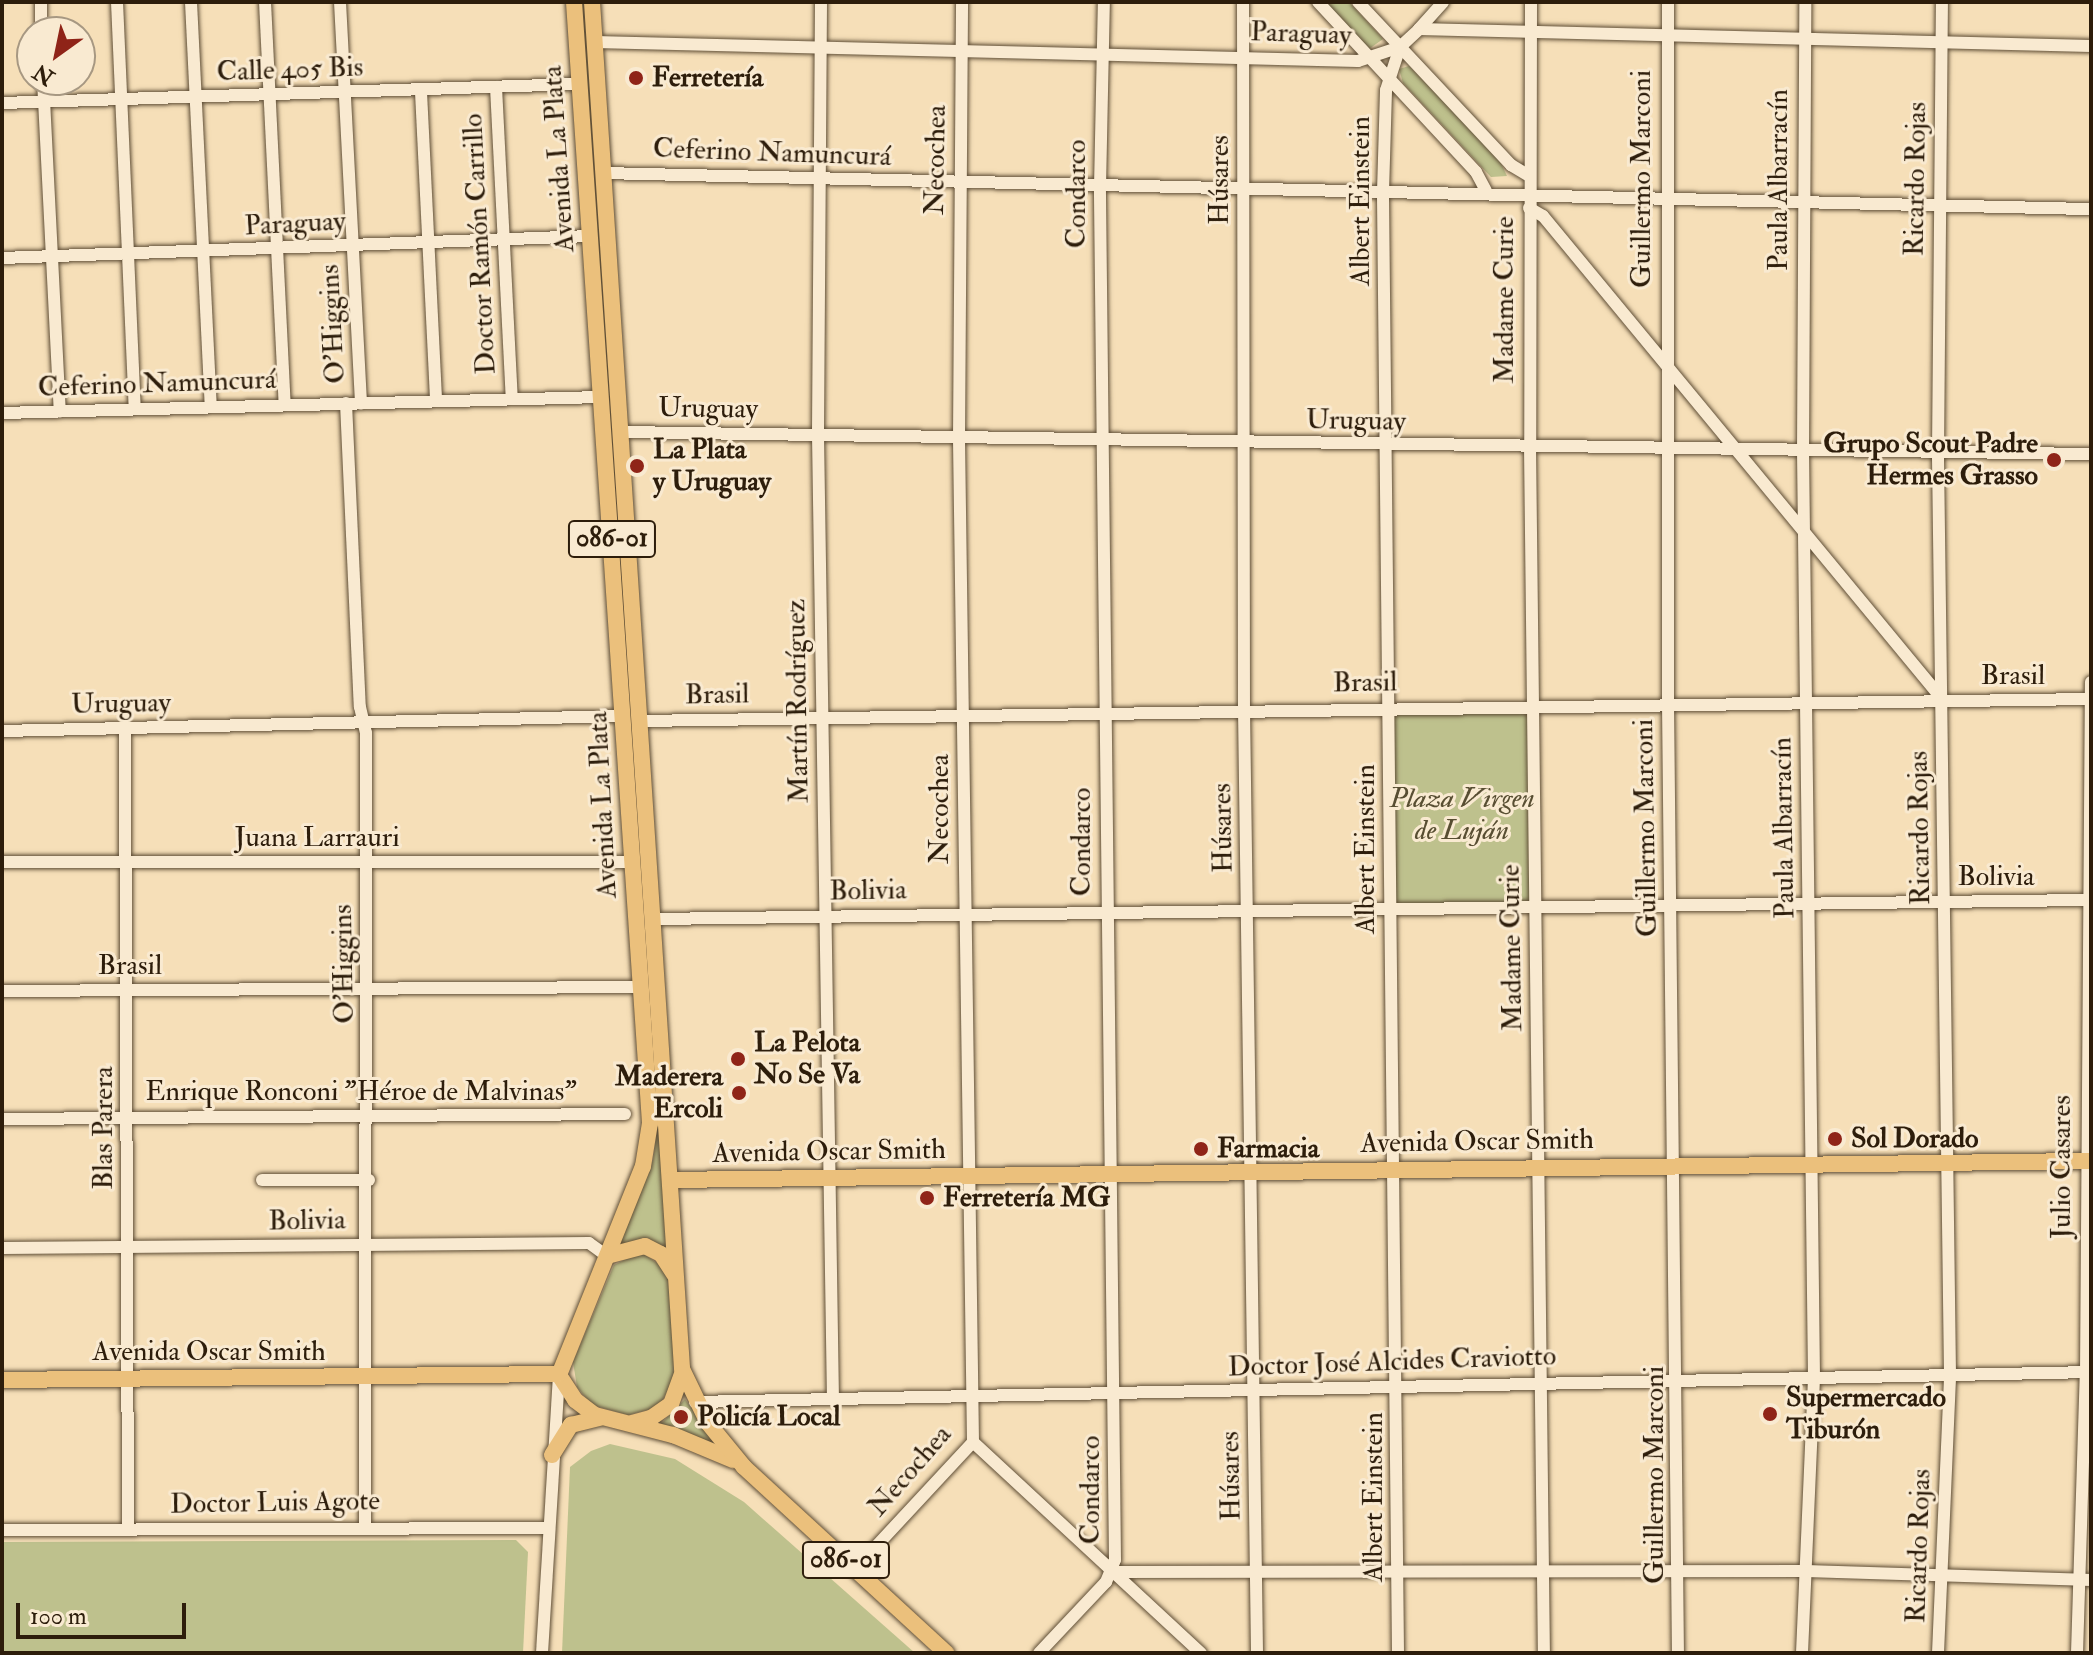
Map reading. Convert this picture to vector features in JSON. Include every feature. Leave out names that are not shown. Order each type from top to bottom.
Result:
[{"type":"main road","name":"Avenida La Plata","points":[[574,2],[602,397],[653,919],[682,1369],[695,1402],[744,1467],[946,1653]]},
{"type":"main road","name":"Avenida La Plata","points":[[592,2],[621,432],[632,718],[632,862],[649,1144],[559,1374],[575,1400],[602,1418],[694,1443],[744,1467]]},
{"type":"main road","name":"Avenida Oscar Smith","points":[[671,1180],[2088,1161]]},
{"type":"main road","points":[[607,1256],[626,1247],[652,1248],[671,1266],[678,1290]]},
{"type":"main road","points":[[623,1422],[646,1420],[667,1408],[680,1389],[682,1369]]},
{"type":"main road","name":"Avenida Oscar Smith","points":[[2,1380],[559,1374]]},
{"type":"main road","points":[[552,1455],[571,1425],[602,1418]]},
{"type":"street","points":[[117,2],[135,409]]},
{"type":"street","points":[[191,2],[211,406]]},
{"type":"street","points":[[265,2],[267,94],[285,404]]},
{"type":"street","name":"O'Higgins","points":[[340,2],[361,403]]},
{"type":"street","name":"Martín Rodríguez","points":[[821,2],[818,435],[824,717],[827,1179],[833,1399]]},
{"type":"street","name":"Necochea","points":[[855,1569],[973,1442],[959,438],[962,2]]},
{"type":"street","name":"Condarco","points":[[1039,1653],[1113,1572],[1115,1394],[1106,912],[1100,187],[1104,2]]},
{"type":"street","name":"Húsares","points":[[1243,2],[1244,709],[1253,1172],[1257,1653]]},
{"type":"street","points":[[1318,2],[1476,172],[1486,191]]},
{"type":"street","points":[[1358,2],[1511,165],[1529,176]]},
{"type":"street","name":"Paraguay","points":[[595,42],[1371,59],[1400,47],[1443,2]]},
{"type":"street","name":"Madame Curie","points":[[1531,2],[1530,446],[1544,1653]]},
{"type":"street","name":"Guillermo Marconi","points":[[1668,2],[1666,448],[1677,1166],[1678,1653]]},
{"type":"street","name":"Paula Albarracín","points":[[1802,1653],[1814,1377],[1803,452],[1805,2]]},
{"type":"street","name":"Ricardo Rojas","points":[[1938,1653],[1950,1374],[1938,453],[1942,2]]},
{"type":"street","points":[[1419,29],[1667,39],[1941,41],[2091,46]]},
{"type":"street","name":"Albert Einstein","points":[[1398,1653],[1398,1385],[1383,192],[1388,78],[1400,47]]},
{"type":"street","name":"Calle 405 Bis","points":[[2,103],[345,91],[421,92],[579,84]]},
{"type":"street","name":"Doctor Ramón Carrillo","points":[[496,87],[512,399]]},
{"type":"street","points":[[421,92],[436,400]]},
{"type":"street","points":[[44,96],[60,412]]},
{"type":"street","name":"Ceferino Namuncurá","points":[[603,173],[1100,187],[1529,192],[1665,200],[1939,202],[2091,209]]},
{"type":"street","points":[[1529,208],[1543,216],[1943,700]]},
{"type":"street","name":"Paraguay","points":[[2,258],[591,236]]},
{"type":"street","name":"Ceferino Namuncurá","points":[[2,413],[602,397]]},
{"type":"street","name":"O'Higgins","points":[[346,403],[364,722],[367,861],[369,1244],[365,1525]]},
{"type":"street","name":"Uruguay","points":[[621,432],[2091,454]]},
{"type":"street","name":"Julio Casares","points":[[2077,1653],[2086,1579],[2089,1372],[2091,682]]},
{"type":"street","name":"Brasil","points":[[632,718],[2091,699]]},
{"type":"street","name":"Uruguay","points":[[2,731],[632,718]]},
{"type":"street","name":"Blas Parera","points":[[125,728],[129,990],[128,1528]]},
{"type":"street","name":"Juana Larrauri","points":[[2,862],[632,862]]},
{"type":"street","name":"Bolivia","points":[[653,919],[2090,900]]},
{"type":"street","name":"Brasil","points":[[2,991],[641,987]]},
{"type":"street","name":"Enrique Ronconi \"Héroe de Malvinas\"","points":[[2,1119],[625,1114]]},
{"type":"street","points":[[262,1180],[369,1180]]},
{"type":"street","name":"Bolivia","points":[[2,1248],[589,1243],[607,1256]]},
{"type":"street","name":"Doctor José Alcides Craviotto","points":[[695,1402],[1679,1378],[2089,1372]]},
{"type":"street","points":[[542,1653],[559,1374]]},
{"type":"street","points":[[973,1442],[1201,1653]]},
{"type":"street","name":"Doctor Luis Agote","points":[[2,1530],[365,1525],[548,1528]]},
{"type":"street","points":[[1113,1572],[1678,1570],[1942,1573],[2086,1579]]},
{"type":"green space","points":[[582,2],[585,2],[668,1253],[619,1246],[653,1160],[657,1130]]},
{"type":"green space","points":[[1323,2],[1349,2],[1383,39],[1369,49]]},
{"type":"green space","points":[[1409,66],[1499,159],[1507,176],[1491,177],[1403,83],[1399,69]]},
{"type":"green space","name":"Plaza Virgen de Luján","points":[[1390,704],[1534,704],[1534,906],[1390,906]]},
{"type":"green space","points":[[641,1252],[664,1268],[671,1285],[674,1378],[659,1407],[628,1415],[592,1405],[577,1387],[573,1362],[614,1265]]},
{"type":"green space","points":[[685,1399],[716,1443],[715,1445],[660,1425]]},
{"type":"green space","points":[[610,1444],[675,1459],[744,1502],[915,1653],[562,1653],[570,1467],[591,1451]]},
{"type":"green space","points":[[516,1540],[528,1552],[523,1653],[2,1653],[2,1542]]},
{"type":"place","name":"Ferretería","points":[[636,78]]},
{"type":"place","name":"Grupo Scout Padre Hermes Grasso","points":[[2054,460]]},
{"type":"place","name":"La Plata y Uruguay","points":[[637,466]]},
{"type":"place","name":"La Pelota No Se Va","points":[[738,1059]]},
{"type":"place","name":"Maderera Ercoli","points":[[739,1093]]},
{"type":"place","name":"Sol Dorado","points":[[1835,1139]]},
{"type":"place","name":"Farmacia","points":[[1201,1149]]},
{"type":"place","name":"Ferretería MG","points":[[927,1198]]},
{"type":"place","name":"Supermercado Tiburón","points":[[1770,1414]]},
{"type":"place","name":"Policía Local","points":[[681,1417]]}]
